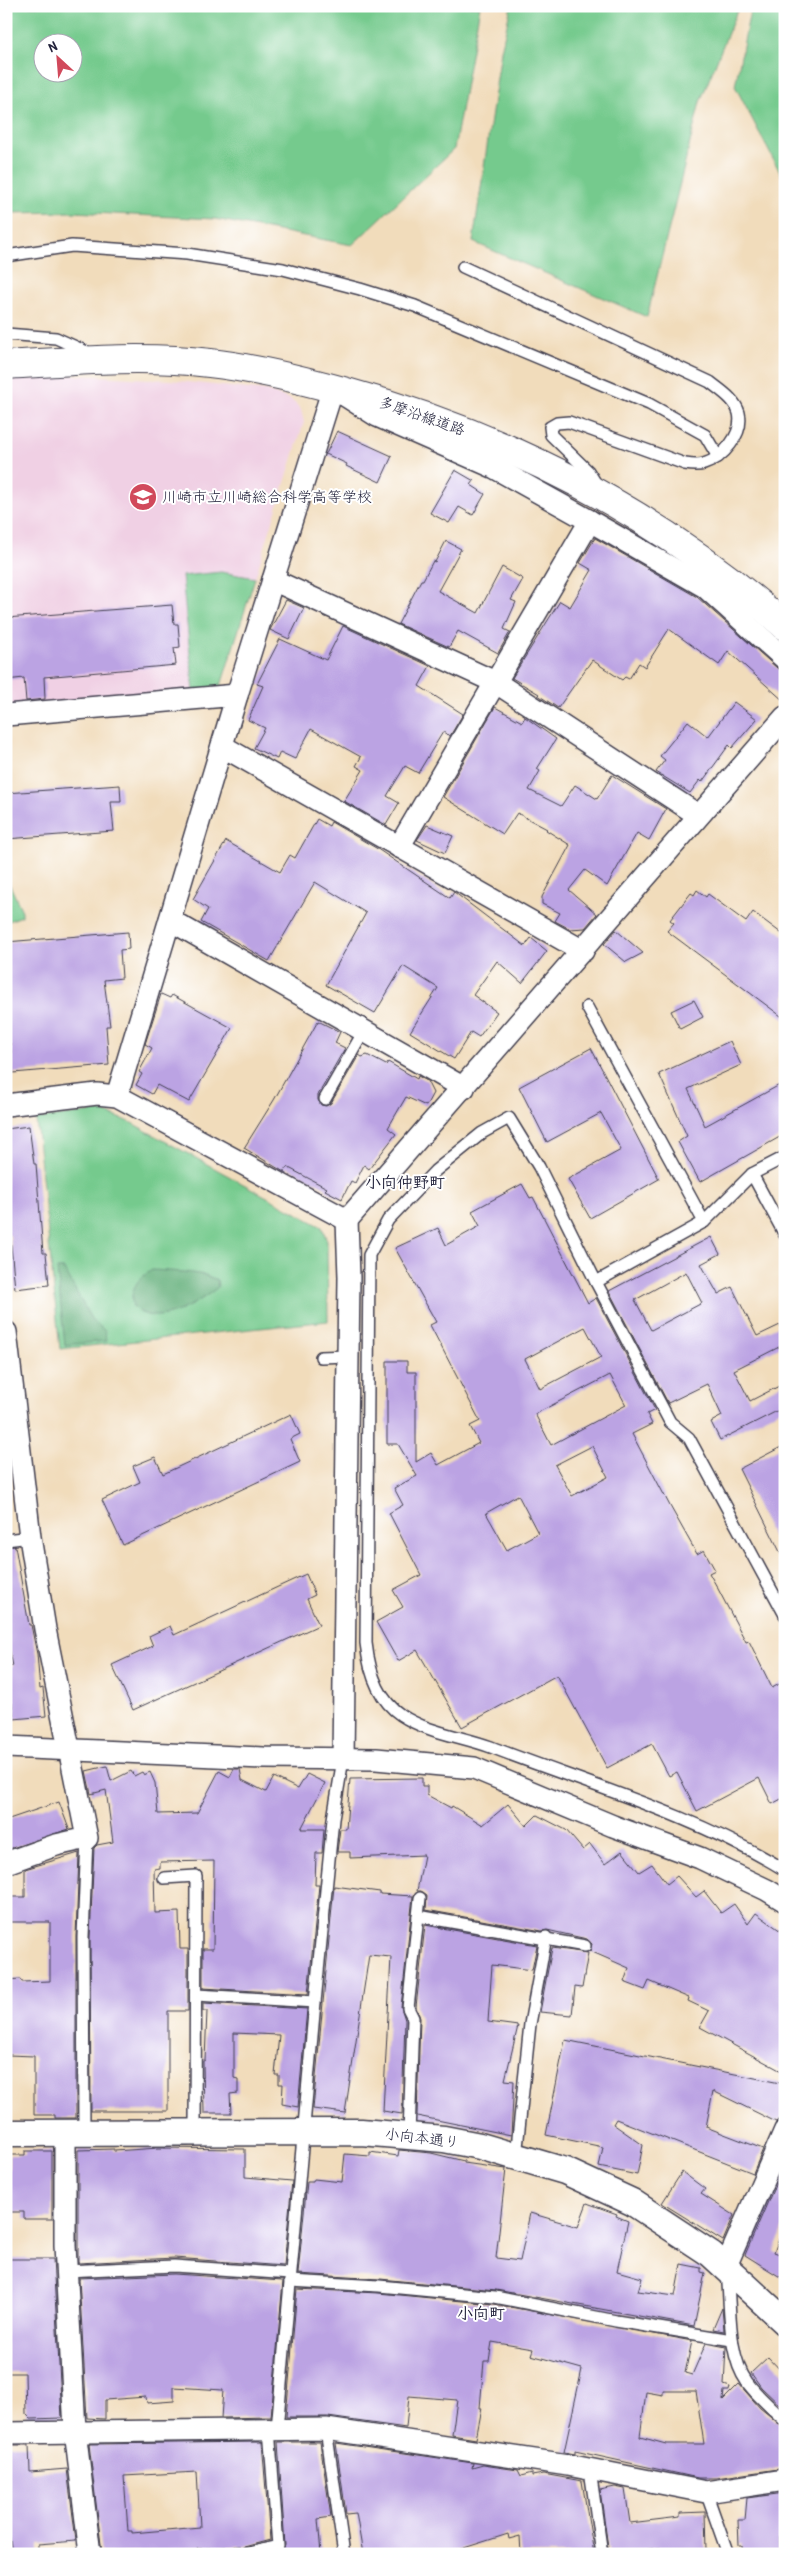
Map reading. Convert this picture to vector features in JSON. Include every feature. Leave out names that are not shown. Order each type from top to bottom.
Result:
[{"type":"main road","name":"多摩沿線道路","points":[[6,365],[107,360],[210,363],[254,369],[333,388],[450,424],[514,452],[604,497],[659,529],[700,556],[785,626]]},
{"type":"street","points":[[117,1096],[237,695],[333,388],[377,416],[494,468],[705,587],[785,659]]},
{"type":"street","points":[[400,846],[590,521]]},
{"type":"street","points":[[273,580],[495,682],[698,815]]},
{"type":"street","points":[[6,715],[237,695]]},
{"type":"street","points":[[343,1759],[348,1356],[346,1220],[464,1088],[698,815],[785,717]]},
{"type":"street","points":[[222,746],[583,951]]},
{"type":"street","points":[[170,920],[464,1088]]},
{"type":"street","points":[[6,1105],[97,1094],[117,1096],[346,1220]]},
{"type":"street","points":[[6,1332],[30,1537],[45,1629],[87,1838],[56,1845],[6,1863]]},
{"type":"street","points":[[6,1747],[264,1758],[376,1759],[474,1768],[613,1826],[700,1858],[767,1890],[785,1901]]},
{"type":"street","points":[[726,2266],[785,2130]]},
{"type":"street","points":[[74,2132],[66,2271],[75,2430],[90,2554]]},
{"type":"street","name":"小向本通り","points":[[6,2133],[361,2132],[409,2135],[480,2146],[565,2171],[632,2202],[667,2223],[726,2266],[785,2322]]},
{"type":"street","points":[[6,2432],[326,2429],[590,2470],[706,2492],[785,2480]]},
{"type":"lane","points":[[6,256],[72,246],[187,254],[283,269],[360,289],[415,306],[649,404],[705,435],[718,457]]},
{"type":"lane","points":[[463,267],[710,382],[732,400],[739,413],[739,425],[735,436],[718,457],[704,464],[685,464],[576,424],[563,422],[550,427],[550,435],[588,471],[604,497]]},
{"type":"lane","points":[[6,334],[56,338],[107,360]]},
{"type":"lane","points":[[587,1007],[704,1222]]},
{"type":"lane","points":[[325,1099],[364,1031]]},
{"type":"lane","points":[[785,1615],[689,1438],[670,1422],[596,1282],[539,1167],[509,1118],[482,1134],[435,1171],[388,1220],[369,1255],[366,1643],[370,1671],[385,1699],[401,1715],[430,1729],[478,1742],[630,1799],[754,1851],[785,1870]]},
{"type":"lane","points":[[596,1282],[704,1222],[752,1174],[785,1157]]},
{"type":"lane","points":[[752,1174],[785,1235]]},
{"type":"lane","points":[[321,1357],[348,1356]]},
{"type":"lane","points":[[6,1540],[30,1537]]},
{"type":"lane","points":[[246,2554],[278,2546],[273,2429],[305,2133],[315,2002],[333,1819],[343,1759]]},
{"type":"lane","points":[[74,2132],[87,1838]]},
{"type":"lane","points":[[164,1878],[196,1876],[196,2133]]},
{"type":"lane","points":[[409,2135],[413,2018],[408,2008],[420,1898]]},
{"type":"lane","points":[[418,1916],[585,1946]]},
{"type":"lane","points":[[516,2156],[530,2024],[546,1938]]},
{"type":"lane","points":[[196,1995],[315,2002]]},
{"type":"lane","points":[[66,2271],[174,2266],[495,2297],[616,2321],[732,2340]]},
{"type":"lane","points":[[726,2266],[732,2340],[747,2382],[785,2421]]},
{"type":"lane","points":[[326,2429],[344,2554]]},
{"type":"lane","points":[[590,2470],[602,2554]]},
{"type":"lane","points":[[706,2492],[728,2554]]},
{"type":"shaded area","name":"川崎市立川崎総合科学高等学校","points":[[75,375],[170,380],[266,391],[290,399],[301,410],[304,422],[255,578],[221,572],[194,692],[6,708],[6,380]]},
{"type":"green space","points":[[6,6],[480,6],[454,149],[352,245],[215,219],[73,212],[6,213]]},
{"type":"green space","points":[[511,6],[739,6],[700,102],[647,317],[473,242],[501,51]]},
{"type":"green space","points":[[751,6],[785,6],[785,182],[735,86]]},
{"type":"green space","points":[[221,572],[255,578],[220,689],[194,692],[182,576]]},
{"type":"green space","points":[[6,877],[22,911],[22,916],[6,922]]},
{"type":"green space","points":[[101,1111],[130,1122],[322,1227],[327,1241],[328,1321],[60,1349],[36,1119]]},
{"type":"green space","points":[[57,1269],[64,1269],[91,1319],[105,1331],[106,1341],[65,1345]]},
{"type":"green space","points":[[152,1270],[205,1275],[217,1280],[218,1287],[194,1304],[175,1312],[156,1316],[147,1315],[133,1307],[132,1295],[138,1281]]},
{"type":"building","points":[[337,431],[392,456],[380,482],[326,454]]},
{"type":"building","points":[[455,470],[474,481],[471,485],[485,494],[473,515],[459,507],[449,523],[430,513]]},
{"type":"building","points":[[595,538],[697,597],[777,668],[784,671],[785,702],[728,651],[719,665],[669,629],[645,667],[639,663],[629,679],[625,677],[622,680],[592,660],[558,708],[512,678],[560,601],[570,607],[592,570],[580,563]]},
{"type":"building","points":[[446,541],[461,549],[438,591],[478,613],[502,567],[523,579],[511,600],[516,602],[504,629],[510,632],[498,653],[458,631],[449,647],[398,624],[421,580],[423,580],[433,561],[435,562]]},
{"type":"building","points":[[286,600],[304,608],[289,639],[270,630]]},
{"type":"building","points":[[172,605],[174,624],[178,624],[180,647],[174,648],[176,665],[44,677],[45,699],[26,701],[24,678],[6,680],[6,618]]},
{"type":"building","points":[[343,626],[430,666],[419,686],[463,714],[450,736],[443,732],[418,773],[405,766],[387,796],[399,803],[386,825],[344,801],[363,770],[356,766],[361,757],[311,729],[295,759],[280,752],[277,759],[254,748],[265,728],[248,720],[263,686],[257,684],[280,639],[326,660]]},
{"type":"building","points":[[734,702],[757,719],[732,748],[729,745],[702,782],[700,780],[690,793],[656,772],[665,760],[660,756],[688,721],[708,737]]},
{"type":"building","points":[[495,707],[522,722],[525,717],[556,739],[537,769],[540,771],[529,790],[561,806],[575,785],[597,799],[612,775],[666,809],[649,840],[637,833],[607,886],[585,870],[569,890],[597,914],[585,928],[570,929],[555,921],[560,913],[542,904],[542,897],[570,845],[547,829],[517,813],[503,834],[443,797]]},
{"type":"building","points":[[120,785],[121,802],[111,802],[114,831],[6,839],[6,793]]},
{"type":"building","points":[[317,819],[329,826],[331,822],[376,848],[450,898],[454,892],[525,946],[531,938],[547,951],[522,983],[497,961],[473,995],[497,1012],[479,1037],[471,1032],[454,1059],[410,1032],[438,988],[403,966],[375,1013],[326,985],[366,913],[315,882],[269,961],[201,922],[208,909],[193,899],[226,841],[280,872],[290,855],[295,858]]},
{"type":"building","points":[[427,825],[453,836],[445,853],[417,840]]},
{"type":"building","points":[[697,890],[706,897],[708,894],[746,922],[753,912],[785,936],[785,1019],[667,931],[674,923],[670,920],[691,893],[694,895]]},
{"type":"building","points":[[616,930],[643,953],[626,962],[604,944]]},
{"type":"building","points":[[128,932],[129,949],[120,950],[122,978],[104,980],[110,1026],[106,1026],[109,1065],[13,1073],[10,1043],[6,1043],[6,942]]},
{"type":"building","points":[[161,994],[170,998],[172,995],[232,1028],[189,1102],[157,1085],[152,1094],[136,1085],[142,1074],[139,1072],[152,1048],[145,1044]]},
{"type":"building","points":[[694,1000],[703,1017],[680,1029],[671,1011]]},
{"type":"building","points":[[318,1021],[340,1032],[335,1043],[345,1048],[318,1095],[321,1105],[326,1106],[331,1103],[359,1055],[362,1057],[367,1055],[386,1065],[388,1062],[417,1079],[418,1076],[427,1081],[433,1093],[426,1106],[406,1097],[388,1128],[396,1134],[369,1169],[364,1165],[355,1183],[351,1181],[342,1199],[325,1190],[327,1188],[287,1167],[284,1172],[244,1148],[274,1100]]},
{"type":"building","points":[[730,1041],[741,1065],[688,1089],[705,1126],[785,1082],[785,1134],[700,1182],[678,1142],[687,1136],[659,1074]]},
{"type":"building","points":[[591,1048],[659,1179],[590,1218],[568,1179],[621,1150],[601,1113],[547,1142],[519,1087]]},
{"type":"building","points":[[29,1126],[34,1164],[36,1164],[43,1253],[46,1253],[49,1285],[15,1289],[10,1235],[6,1236],[6,1129]]},
{"type":"building","points":[[522,1184],[530,1198],[533,1197],[588,1303],[596,1298],[655,1410],[647,1414],[652,1424],[632,1434],[697,1554],[704,1550],[715,1570],[709,1573],[746,1642],[749,1641],[772,1688],[785,1681],[785,1797],[772,1804],[759,1778],[697,1811],[677,1772],[669,1776],[652,1744],[607,1768],[557,1675],[462,1727],[417,1650],[398,1661],[376,1622],[403,1607],[393,1590],[421,1575],[389,1513],[403,1505],[394,1488],[417,1476],[398,1444],[387,1444],[387,1361],[407,1361],[407,1372],[416,1372],[416,1462],[431,1453],[438,1465],[479,1443],[470,1426],[480,1421],[430,1325],[436,1322],[395,1248],[438,1228],[446,1245],[480,1226],[472,1211]],"holes":[[[585,1327],[601,1357],[540,1389],[525,1359]],[[610,1375],[626,1405],[551,1445],[535,1414]],[[592,1446],[608,1477],[572,1496],[555,1465]],[[518,1495],[538,1533],[507,1550],[486,1513]]]},
{"type":"building","points":[[711,1237],[720,1254],[701,1264],[718,1294],[732,1287],[757,1336],[780,1325],[785,1335],[785,1344],[734,1370],[750,1401],[785,1383],[785,1407],[720,1440],[711,1422],[722,1416],[707,1384],[668,1403],[609,1291]],"holes":[[[686,1272],[702,1303],[651,1330],[635,1300]]]},
{"type":"building","points":[[291,1414],[300,1434],[290,1439],[300,1462],[123,1545],[102,1500],[140,1482],[133,1466],[155,1457],[163,1474]]},
{"type":"building","points":[[785,1445],[785,1562],[739,1469]]},
{"type":"building","points":[[15,1546],[29,1625],[31,1625],[37,1654],[40,1689],[43,1688],[46,1716],[14,1719],[12,1703],[8,1703],[6,1682],[6,1667],[13,1666],[6,1634],[8,1629],[6,1547]]},
{"type":"building","points":[[306,1574],[315,1595],[307,1599],[319,1625],[133,1710],[112,1665],[153,1646],[149,1636],[170,1626],[174,1635]]},
{"type":"building","points":[[107,1766],[111,1781],[131,1771],[134,1776],[142,1772],[144,1775],[150,1772],[155,1783],[158,1814],[197,1813],[219,1771],[230,1777],[234,1769],[240,1769],[242,1780],[266,1792],[274,1777],[298,1789],[307,1774],[325,1783],[301,1829],[324,1829],[322,1853],[316,1853],[315,1885],[319,1885],[308,1994],[203,1988],[203,1949],[213,1949],[214,1861],[160,1862],[160,1868],[154,1869],[155,1913],[179,1912],[180,1949],[188,1949],[188,2011],[168,2011],[168,2111],[91,2111],[90,1937],[94,1848],[97,1845],[113,1842],[106,1790],[91,1794],[86,1771]]},
{"type":"building","points":[[422,1778],[422,1786],[427,1786],[427,1795],[451,1808],[452,1806],[483,1825],[508,1804],[526,1826],[537,1815],[566,1830],[583,1850],[590,1844],[605,1864],[622,1851],[639,1872],[652,1864],[667,1884],[677,1876],[696,1897],[704,1891],[721,1913],[734,1904],[748,1924],[756,1913],[785,1934],[785,2073],[700,2027],[709,2011],[688,2001],[689,1998],[649,1981],[645,1990],[624,1982],[629,1968],[590,1951],[592,1944],[587,1939],[547,1930],[542,1931],[426,1910],[427,1895],[417,1891],[424,1855],[350,1858],[350,1852],[337,1852],[340,1829],[346,1829],[350,1779]]},
{"type":"building","points":[[59,1802],[69,1829],[6,1850],[6,1820]]},
{"type":"building","points":[[79,1853],[76,1937],[76,2118],[55,2118],[55,2115],[34,2115],[34,2056],[8,2055],[8,2046],[6,2047],[6,1980],[20,1979],[22,1982],[50,1981],[50,1922],[6,1922],[7,1897],[25,1897],[25,1869]]},
{"type":"building","points":[[334,1886],[380,1892],[380,1894],[413,1896],[401,2007],[405,2020],[402,2114],[383,2111],[391,1957],[369,1955],[345,2113],[313,2109]]},
{"type":"building","points":[[425,1925],[537,1945],[532,1970],[492,1965],[488,2022],[518,2026],[505,2080],[514,2081],[511,2135],[417,2116],[420,2018],[416,2007]]},
{"type":"building","points":[[552,1948],[588,1953],[582,1988],[575,1987],[572,2015],[540,2012]]},
{"type":"building","points":[[203,2003],[307,2009],[298,2107],[282,2104],[283,2084],[279,2084],[279,2075],[275,2075],[279,2035],[234,2033],[234,2078],[238,2079],[238,2093],[230,2094],[231,2113],[204,2113],[203,2061],[205,2060],[207,2011],[203,2011]]},
{"type":"building","points":[[565,2040],[785,2084],[785,2118],[776,2122],[713,2091],[706,2127],[763,2149],[753,2173],[616,2119],[613,2124],[643,2145],[637,2175],[599,2167],[603,2147],[546,2135]]},
{"type":"building","points":[[158,2148],[245,2149],[245,2177],[292,2181],[284,2266],[174,2258],[78,2263],[78,2150],[114,2149],[114,2151]]},
{"type":"building","points":[[399,2150],[431,2153],[464,2161],[464,2163],[506,2169],[496,2258],[520,2261],[530,2213],[578,2227],[587,2203],[617,2214],[616,2216],[628,2221],[617,2271],[642,2278],[638,2291],[675,2296],[681,2264],[701,2268],[701,2272],[705,2273],[694,2326],[496,2290],[380,2279],[298,2274],[307,2182],[313,2182],[314,2179],[342,2182],[345,2154],[370,2156],[370,2152],[398,2156]]},
{"type":"building","points":[[25,2151],[52,2151],[52,2219],[24,2219],[24,2212],[7,2212],[6,2170],[9,2170],[9,2155],[25,2155]]},
{"type":"building","points":[[785,2162],[785,2224],[774,2252],[785,2256],[785,2280],[745,2255]]},
{"type":"building","points":[[682,2172],[705,2189],[701,2194],[734,2215],[723,2241],[662,2203]]},
{"type":"building","points":[[6,2259],[53,2259],[62,2418],[31,2419],[26,2414],[25,2373],[6,2373]]},
{"type":"building","points":[[174,2274],[283,2281],[271,2417],[221,2418],[223,2390],[174,2387],[174,2401],[147,2403],[146,2397],[105,2400],[105,2419],[87,2418],[79,2278]]},
{"type":"building","points":[[297,2289],[378,2293],[494,2304],[692,2341],[685,2373],[692,2375],[706,2343],[726,2347],[724,2385],[730,2387],[729,2391],[724,2391],[723,2400],[739,2384],[760,2408],[785,2428],[785,2468],[716,2478],[698,2478],[575,2451],[575,2454],[564,2452],[582,2369],[531,2355],[533,2349],[492,2342],[489,2361],[484,2361],[480,2408],[482,2408],[476,2439],[452,2435],[457,2400],[409,2396],[406,2428],[328,2417],[286,2417]],"holes":[[[663,2391],[696,2391],[704,2444],[666,2444],[640,2437],[646,2392],[663,2395]]]},
{"type":"building","points":[[722,2308],[724,2331],[713,2329]]},
{"type":"building","points":[[768,2357],[785,2375],[785,2410],[761,2387],[751,2373]]},
{"type":"building","points":[[262,2442],[270,2540],[244,2547],[240,2550],[240,2546],[197,2549],[197,2553],[102,2553],[89,2444]],"holes":[[[197,2472],[200,2527],[132,2533],[132,2531],[128,2531],[124,2476]]]},
{"type":"building","points":[[278,2442],[320,2442],[331,2517],[318,2519],[321,2554],[278,2554],[283,2551],[285,2545]]},
{"type":"building","points":[[336,2443],[473,2463],[472,2468],[483,2465],[518,2470],[521,2476],[532,2473],[532,2476],[543,2474],[582,2481],[594,2554],[521,2554],[520,2536],[509,2539],[508,2534],[445,2554],[363,2554],[356,2513],[346,2514]]},
{"type":"building","points":[[7,2445],[29,2445],[30,2472],[67,2469],[76,2541],[38,2544],[38,2554],[12,2554],[6,2511],[6,2504],[8,2504]]},
{"type":"building","points":[[615,2487],[625,2489],[630,2523],[680,2517],[680,2513],[705,2512],[706,2550],[661,2552],[660,2548],[609,2554],[600,2490]]},
{"type":"building","points":[[785,2493],[785,2530],[780,2531],[780,2554],[743,2554],[742,2545],[739,2545],[738,2520],[745,2520],[747,2498]]},
{"type":"place","name":"川崎市立川崎総合科学高等学校","points":[[143,497]]},
{"type":"district","name":"小向仲野町","points":[[405,1182]]},
{"type":"district","name":"小向町","points":[[481,2313]]}]
